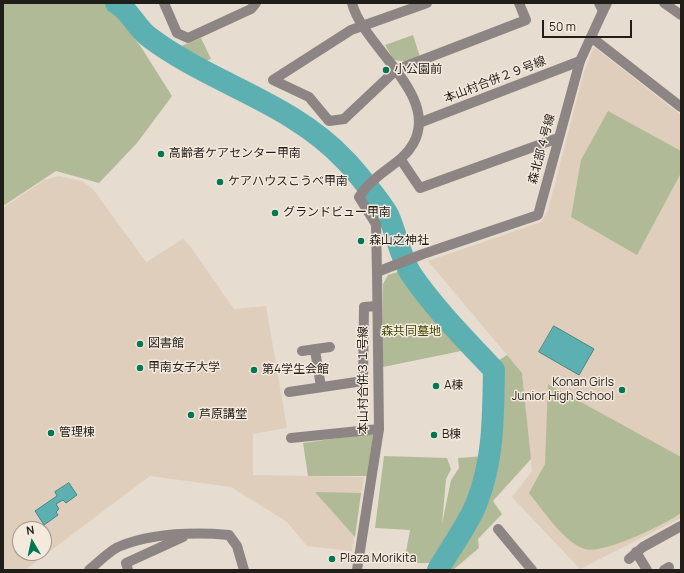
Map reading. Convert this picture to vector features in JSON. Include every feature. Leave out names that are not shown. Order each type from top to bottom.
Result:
[{"type":"street","points":[[164,3],[177,33],[188,38],[251,9],[256,3]]},
{"type":"street","points":[[352,3],[354,11],[415,98],[420,123],[413,144],[401,160],[420,188],[558,138]]},
{"type":"street","points":[[427,3],[351,30],[273,80],[309,97],[329,121],[344,119],[396,70],[526,20],[519,3]]},
{"type":"street","points":[[664,3],[681,15]]},
{"type":"street","name":"森北部４号線","points":[[382,270],[423,254],[538,214],[580,61],[603,6]]},
{"type":"street","points":[[591,36],[681,107]]},
{"type":"street","name":"本山村合併２９号線","points":[[420,123],[580,61]]},
{"type":"street","name":"本山村合併３１号線","points":[[357,570],[379,429],[377,306],[382,270],[376,224],[359,197],[375,178],[401,160]]},
{"type":"street","points":[[289,392],[363,381],[364,307],[377,306]]},
{"type":"street","points":[[302,351],[330,347]]},
{"type":"street","points":[[315,350],[321,387]]},
{"type":"street","points":[[291,438],[379,429]]},
{"type":"street","points":[[647,570],[633,556],[643,547],[681,526]]},
{"type":"street","points":[[498,528],[532,570]]},
{"type":"street","points":[[89,570],[118,548],[153,537],[192,533],[229,535],[237,546],[244,570]]},
{"type":"street","points":[[128,570],[126,563],[192,533]]},
{"type":"shaded area","points":[[594,47],[681,115],[681,518],[580,569],[512,497],[532,471],[522,373],[428,261],[541,222],[548,210],[584,72]]},
{"type":"shaded area","name":"甲南女子大学","points":[[59,176],[82,181],[93,189],[146,262],[183,239],[190,246],[234,309],[266,306],[287,428],[253,434],[253,475],[364,477],[352,551],[307,546],[287,522],[231,487],[150,476],[52,550],[52,521],[12,521],[12,561],[37,561],[25,570],[3,570],[3,208],[44,180]]},
{"type":"green space","points":[[3,3],[112,3],[117,16],[141,47],[172,96],[137,143],[99,183],[56,171],[3,206]]},
{"type":"green space","points":[[413,35],[420,57],[408,62],[394,60],[385,45]]},
{"type":"green space","points":[[201,38],[211,59],[203,62],[184,51],[181,46]]},
{"type":"green space","points":[[608,111],[681,151],[681,173],[637,255],[571,217],[581,160]]},
{"type":"green space","name":"森共同墓地","points":[[401,271],[440,322],[466,350],[383,367],[383,284],[388,275]]},
{"type":"green space","points":[[507,355],[522,373],[531,459],[493,501],[502,514],[478,539],[479,548],[453,570],[428,570],[431,563],[404,563],[410,530],[375,528],[384,456],[447,458],[451,469],[446,479],[442,524],[451,480],[459,468],[458,458],[486,456],[487,368]]},
{"type":"green space","points":[[548,384],[681,457],[681,513],[649,531],[619,543],[593,550],[585,549],[577,545],[561,533],[529,493],[545,464]]},
{"type":"green space","points":[[366,434],[373,435],[367,476],[308,476],[303,443]]},
{"type":"green space","points":[[315,492],[361,493],[355,537]]},
{"type":"water","points":[[554,326],[594,349],[579,375],[539,352]]},
{"type":"water","points":[[69,483],[77,495],[66,503],[63,500],[56,504],[59,509],[56,512],[58,515],[50,521],[41,521],[35,511],[57,496],[55,492]]},
{"type":"waterway","points":[[116,3],[125,10],[140,29],[149,37],[198,68],[276,108],[300,123],[324,140],[345,160],[382,205],[392,224],[407,267],[420,287],[440,312],[494,370],[492,437],[483,486],[470,518],[438,570]]},
{"type":"place","name":"小公園前","points":[[386,70]]},
{"type":"place","name":"高齢者ケアセンター甲南","points":[[161,154]]},
{"type":"place","name":"ケアハウスこうべ甲南","points":[[220,182]]},
{"type":"place","name":"グランドビュー甲南","points":[[275,213]]},
{"type":"place","name":"森山之神社","points":[[361,241]]},
{"type":"place","name":"図書館","points":[[140,344]]},
{"type":"place","name":"甲南女子大学","points":[[140,368]]},
{"type":"place","name":"第4学生会館","points":[[254,370]]},
{"type":"place","name":"A棟","points":[[436,386]]},
{"type":"place","name":"Konan Girls Junior High School","points":[[622,390]]},
{"type":"place","name":"芦原講堂","points":[[191,415]]},
{"type":"place","name":"管理棟","points":[[51,433]]},
{"type":"place","name":"B棟","points":[[434,435]]},
{"type":"place","name":"Plaza Morikita","points":[[332,559]]}]
